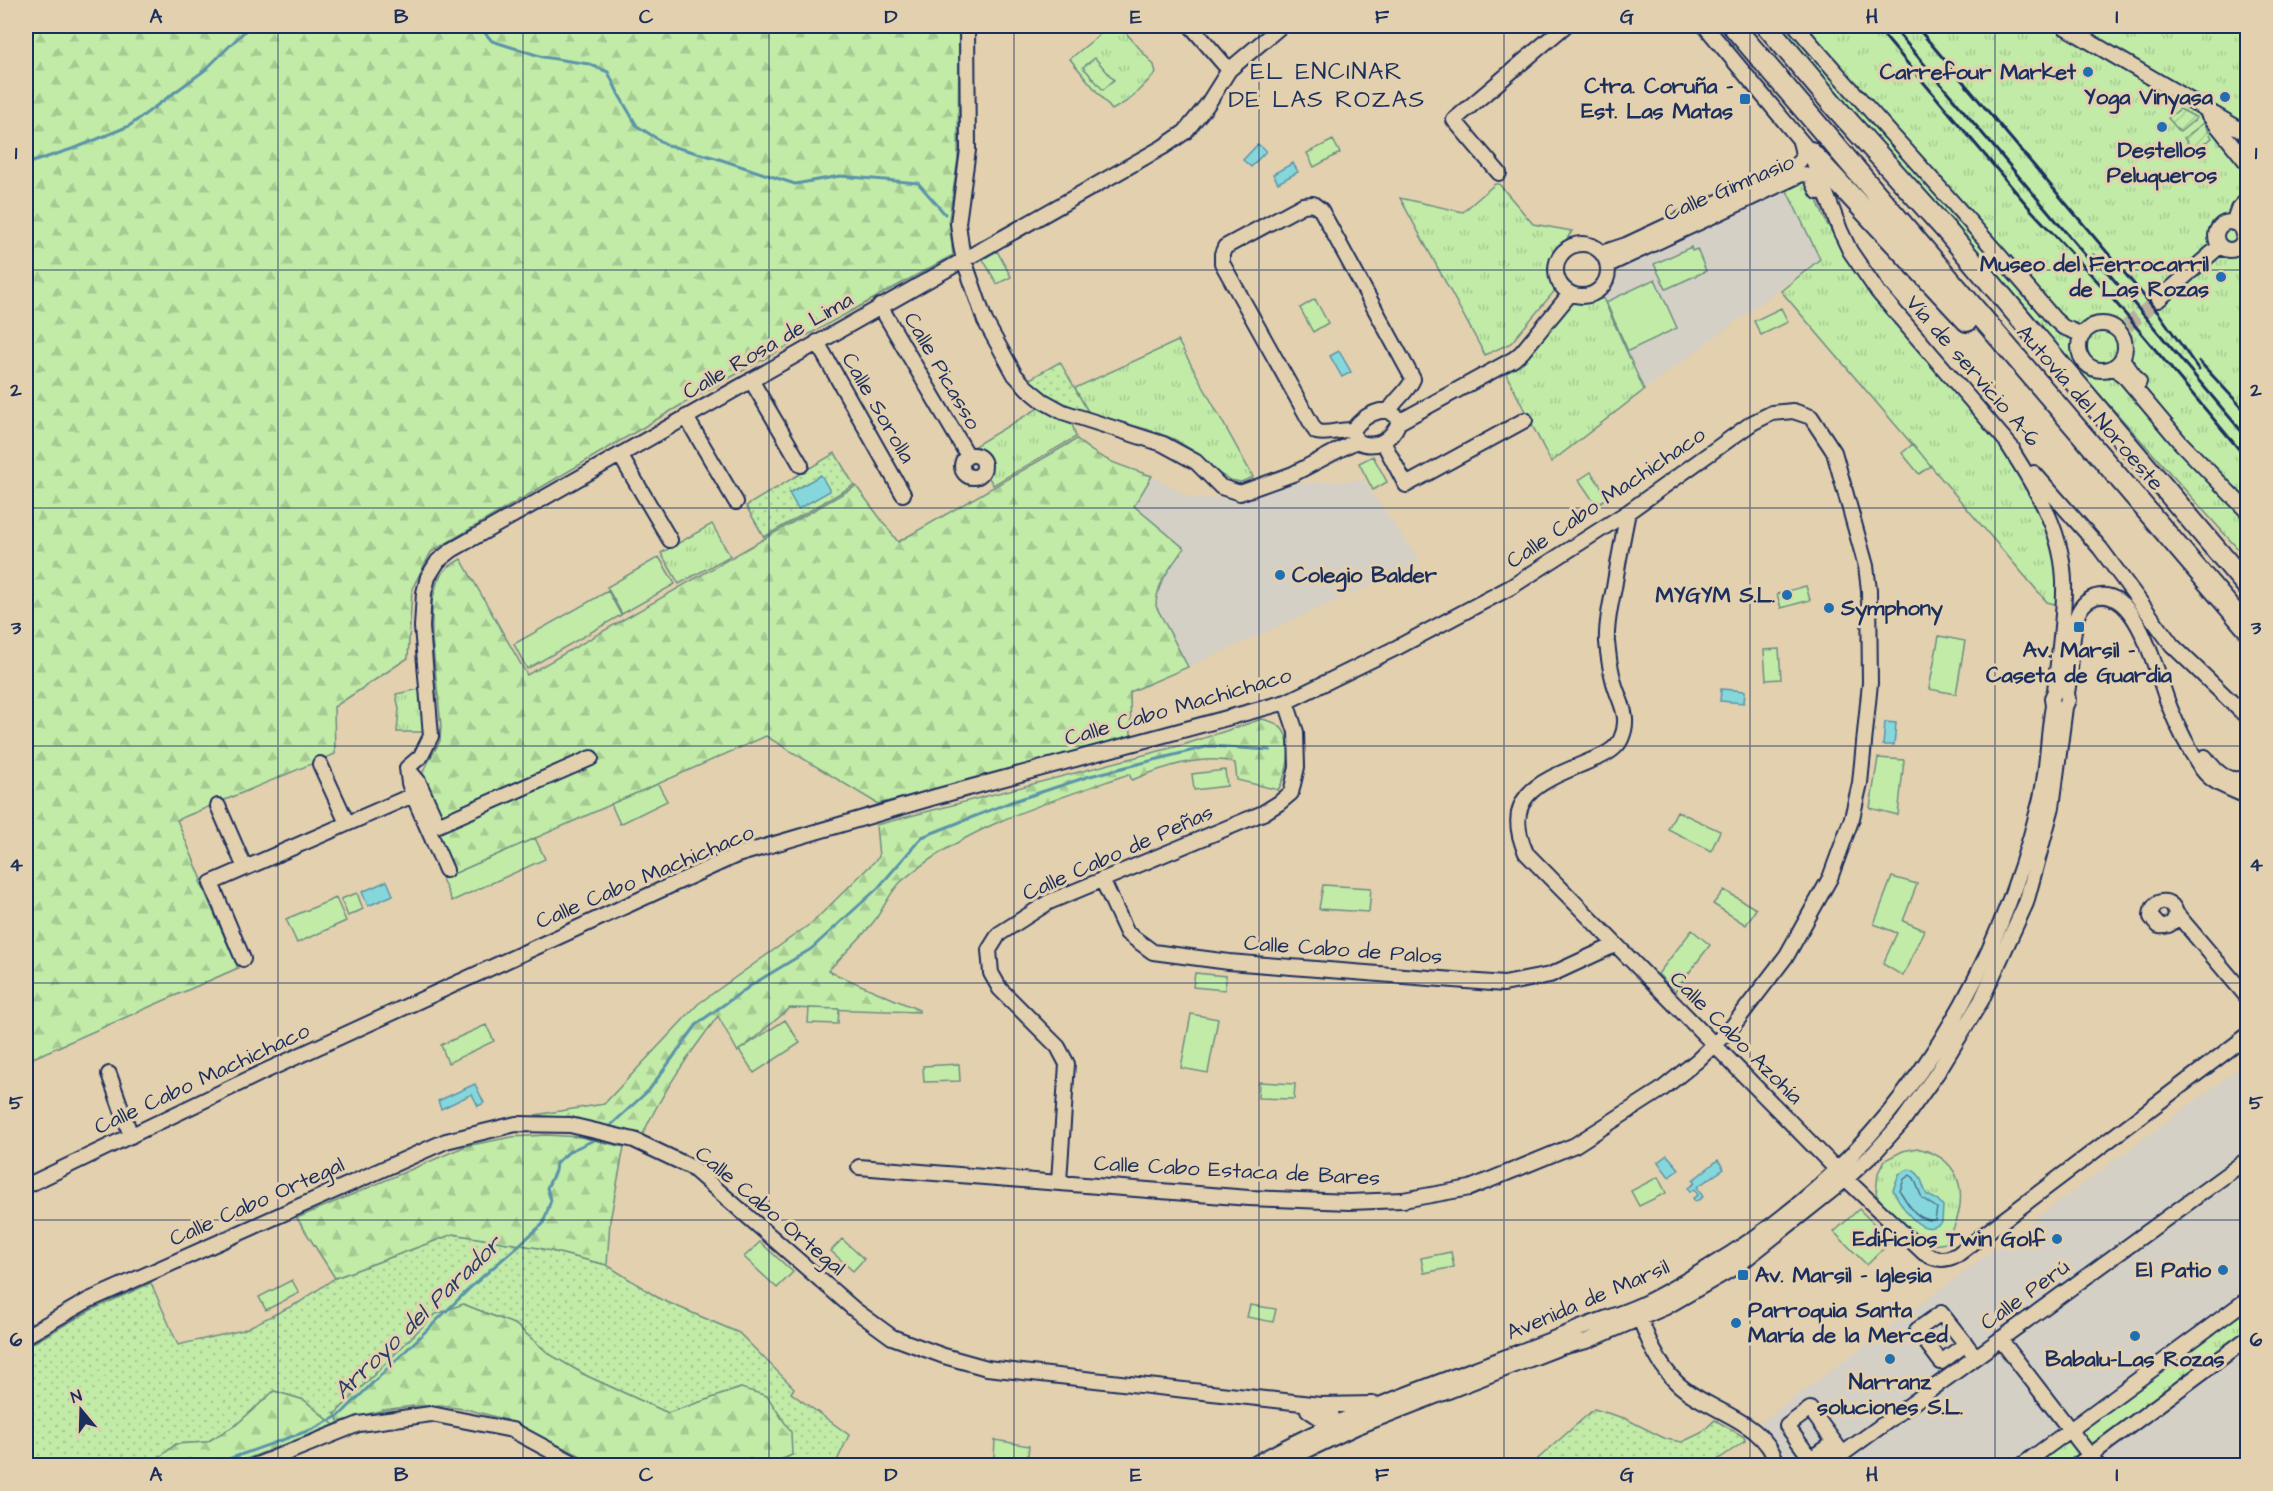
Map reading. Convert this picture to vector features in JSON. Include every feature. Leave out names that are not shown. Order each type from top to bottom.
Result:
[{"type":"highway","name":"Autovía del Noroeste","points":[[1733,26],[2247,629]]},
{"type":"highway","name":"Autovía del Noroeste","points":[[1767,26],[1837,109],[1945,229],[2247,587]]},
{"type":"highway","points":[[1804,146],[1961,314],[2110,488],[2232,611]]},
{"type":"street","points":[[967,26],[968,150],[958,223],[964,260],[985,321],[1015,375],[1043,401],[1063,412],[1163,444],[1196,462],[1221,487],[1240,493],[1293,474],[1354,435],[1365,417],[1374,413],[1394,416],[1510,352],[1566,291]]},
{"type":"street","points":[[1191,26],[1229,70]]},
{"type":"street","name":"Calle Rosa de Lima","points":[[406,768],[421,756],[431,736],[422,627],[424,592],[428,577],[438,561],[452,550],[880,306],[1140,161],[1185,132],[1207,105],[1229,70],[1281,26]]},
{"type":"street","points":[[1499,173],[1454,120],[1565,26]]},
{"type":"street","name":"Vía de servicio A-6","points":[[1705,26],[1804,146],[1850,251],[1878,292],[2100,548],[2172,645],[2247,718]]},
{"type":"street","points":[[1797,26],[1856,95],[1984,235],[2054,319],[2063,327],[2083,335]]},
{"type":"street","points":[[2063,26],[2207,112],[2227,120],[2247,134]]},
{"type":"street","points":[[2207,112],[2247,164]]},
{"type":"street","name":"Calle Gimnasio","points":[[1605,259],[1626,245],[1793,167],[1801,161],[1804,146]]},
{"type":"street","name":"Calle Gimnasio","points":[[1605,259],[1802,174],[1810,175],[1825,207],[1840,230]]},
{"type":"street","points":[[2233,223],[2238,209],[2247,199]]},
{"type":"street","points":[[1313,204],[1321,210],[1413,380],[1408,390],[1396,399],[1390,436],[1374,445],[1363,444],[1354,435],[1342,429],[1328,434],[1316,432],[1222,263],[1225,247],[1304,205],[1313,204]]},
{"type":"street","points":[[2233,223],[2242,229],[2244,234],[2243,252],[2220,246],[2216,235],[2222,225],[2233,223]]},
{"type":"street","points":[[1588,244],[1605,259],[1606,281],[1594,293],[1586,296],[1566,291],[1555,273],[1556,265],[1564,250],[1571,246],[1588,244]]},
{"type":"street","points":[[2158,300],[2220,246]]},
{"type":"street","name":"Calle Picasso","points":[[880,306],[968,456]]},
{"type":"street","points":[[2099,325],[2108,325],[2120,333],[2125,348],[2118,363],[2104,370],[2086,363],[2080,354],[2083,335],[2090,328],[2099,325]]},
{"type":"street","name":"Calle Sorolla","points":[[817,342],[903,494]]},
{"type":"street","points":[[2118,363],[2165,418],[2247,504]]},
{"type":"street","points":[[2118,363],[2127,378],[2178,441],[2247,512]]},
{"type":"street","points":[[751,380],[801,465]]},
{"type":"street","name":"Calle Cabo Machichaco","points":[[26,1185],[551,939],[737,855],[935,797],[1286,702],[1398,647],[1511,587],[1628,512],[1752,423],[1772,413],[1793,411],[1811,417],[1834,452],[1866,566],[1869,590],[1870,683],[1860,783],[1852,818],[1830,878],[1786,955],[1732,1027],[1714,1045]]},
{"type":"street","points":[[686,417],[736,502]]},
{"type":"street","points":[[1383,442],[1406,485],[1525,420]]},
{"type":"street","name":"Avenida de Marsil","points":[[1251,1466],[1332,1423],[1638,1313],[1666,1307],[1737,1266],[1842,1174],[1875,1152],[1902,1122],[1937,1074],[1981,1001],[2004,953],[2026,903],[2052,807],[2065,589],[2062,556],[2052,523],[2038,491],[2007,443]]},
{"type":"street","points":[[620,455],[670,540]]},
{"type":"street","name":"Calle Cabo Azohía","points":[[1628,512],[1609,612],[1607,641],[1613,680],[1626,723],[1620,742],[1605,755],[1551,778],[1533,789],[1523,800],[1517,815],[1518,834],[1526,853],[1615,945],[1842,1174],[1924,1253],[1935,1259],[1947,1259],[1957,1255],[2247,1035]]},
{"type":"street","points":[[2062,634],[2070,609],[2079,598],[2090,592],[2104,589],[2124,597],[2142,620],[2168,690],[2188,732],[2211,765],[2223,776],[2232,779],[2247,777]]},
{"type":"street","name":"Avenida de Marsil","points":[[2060,699],[2077,617],[2085,603],[2092,598],[2104,595],[2114,597],[2126,606],[2147,644],[2171,712],[2184,735]]},
{"type":"street","name":"Calle Cabo de Peñas","points":[[1059,1181],[1067,1064],[1058,1047],[1000,989],[991,973],[989,950],[999,934],[1049,902],[1263,813],[1279,803],[1291,792],[1297,767],[1296,732],[1286,702]]},
{"type":"street","points":[[2184,735],[2210,771],[2222,782],[2232,785],[2247,783]]},
{"type":"street","points":[[2184,735],[2202,768],[2216,784],[2247,797]]},
{"type":"street","points":[[406,768],[418,781],[438,825],[591,758]]},
{"type":"street","points":[[320,764],[347,823]]},
{"type":"street","points":[[406,768],[413,795],[446,870]]},
{"type":"street","points":[[243,959],[211,883],[413,795]]},
{"type":"street","points":[[218,806],[245,868]]},
{"type":"street","name":"Calle Cabo de Palos","points":[[1102,879],[1127,933],[1153,952],[1228,962],[1504,984],[1550,975],[1615,945]]},
{"type":"street","points":[[2176,913],[2247,998]]},
{"type":"street","name":"Calle Cabo Estaca de Bares","points":[[859,1167],[1059,1181],[1249,1198],[1349,1202],[1403,1200],[1470,1188],[1575,1145],[1661,1090],[1714,1045]]},
{"type":"street","points":[[109,1074],[130,1136]]},
{"type":"street","name":"Calle Cabo Ortegal","points":[[26,1336],[87,1300],[446,1141],[516,1124],[570,1125],[634,1140],[691,1167],[855,1310],[892,1337],[944,1356],[987,1368],[1187,1389],[1309,1406],[1384,1404]]},
{"type":"street","name":"Calle Perú","points":[[1832,1455],[1976,1357],[2245,1166]]},
{"type":"street","points":[[2020,1466],[2247,1299]]},
{"type":"street","points":[[1638,1313],[1662,1367],[1679,1385],[1749,1425],[1775,1454],[1778,1466]]},
{"type":"street","name":"Avenida de Marsil","points":[[1274,1466],[1356,1427],[1561,1347],[1587,1341],[1638,1313]]},
{"type":"street","points":[[1966,1344],[1941,1362],[1917,1330],[1941,1313],[1966,1344],[1976,1357]]},
{"type":"street","points":[[2076,1466],[2094,1460],[2247,1338]]},
{"type":"street","points":[[2000,1339],[2094,1460]]},
{"type":"street","points":[[1954,1353],[1964,1365]]},
{"type":"street","points":[[1307,1436],[1309,1406],[1331,1412],[1332,1423],[1326,1440]]},
{"type":"street","points":[[254,1466],[359,1424],[431,1414],[512,1430],[579,1466]]},
{"type":"street","points":[[1332,1423],[1356,1427]]},
{"type":"shaded area","points":[[1787,191],[1820,259],[1644,390],[1604,299],[1613,287],[1620,269]]},
{"type":"shaded area","name":"Colegio Balder","points":[[1152,476],[1194,499],[1223,497],[1242,501],[1295,483],[1363,480],[1420,560],[1409,568],[1188,667],[1156,606],[1156,597],[1161,582],[1184,548],[1134,506]]},
{"type":"shaded area","points":[[2247,1062],[2247,1465],[1777,1465],[1760,1423]]},
{"type":"green space","points":[[26,26],[959,26],[958,158],[949,219],[953,255],[693,398],[431,552],[412,589],[408,658],[334,707],[335,754],[177,820],[202,880],[200,881],[238,968],[26,1061]]},
{"type":"green space","points":[[1110,26],[1120,26],[1154,65],[1156,73],[1129,100],[1112,110],[1070,59]]},
{"type":"green space","points":[[1770,26],[2247,26],[2247,559]]},
{"type":"green space","points":[[1095,58],[1114,80],[1103,90],[1083,67]]},
{"type":"green space","points":[[2180,109],[2197,118],[2180,132],[2168,118]]},
{"type":"green space","points":[[2204,123],[2212,138],[2194,151],[2184,138]]},
{"type":"green space","points":[[1333,140],[1340,153],[1314,167],[1307,153]]},
{"type":"green space","points":[[1804,181],[1810,184],[1827,224],[1838,240],[1937,371],[2011,457],[2053,536],[2060,577],[2059,605],[2047,602],[1781,291],[1820,259],[1787,191]]},
{"type":"green space","points":[[1495,184],[1499,184],[1533,224],[1572,231],[1548,268],[1557,288],[1511,343],[1485,355],[1400,198],[1463,212]]},
{"type":"green space","points":[[1691,247],[1692,251],[1697,249],[1706,271],[1666,289],[1654,264]]},
{"type":"green space","points":[[997,251],[1011,277],[997,284],[983,259]]},
{"type":"green space","points":[[1655,279],[1677,328],[1628,351],[1606,302]]},
{"type":"green space","points":[[1603,298],[1644,390],[1551,462],[1504,370],[1570,300],[1587,303]]},
{"type":"green space","points":[[1315,299],[1328,323],[1313,332],[1300,308]]},
{"type":"green space","points":[[1781,308],[1788,322],[1761,335],[1754,321]]},
{"type":"green space","points":[[1178,341],[1253,477],[1241,482],[1230,480],[1218,473],[1197,453],[1174,439],[1089,413],[1075,388]]},
{"type":"green space","points":[[1060,362],[1089,413],[1053,399],[1028,380]]},
{"type":"green space","points":[[1040,407],[1072,424],[1076,437],[993,485],[987,474],[988,460],[971,448]]},
{"type":"green space","points":[[1077,439],[1103,458],[1152,476],[1134,506],[1184,548],[1162,582],[1156,606],[1188,667],[1130,692],[1131,739],[878,804],[766,736],[452,875],[412,784],[418,781],[440,741],[441,726],[432,638],[432,602],[438,579],[448,567],[461,559],[527,675],[856,486],[898,542]]},
{"type":"green space","points":[[1913,444],[1931,466],[1919,474],[1902,453]]},
{"type":"green space","points":[[835,453],[854,485],[764,537],[746,506]]},
{"type":"green space","points":[[1373,456],[1387,482],[1373,490],[1359,463]]},
{"type":"green space","points":[[1591,472],[1608,497],[1596,505],[1579,480]]},
{"type":"green space","points":[[712,524],[730,556],[679,584],[661,553]]},
{"type":"green space","points":[[659,557],[675,584],[622,614],[607,587]]},
{"type":"green space","points":[[1806,586],[1810,600],[1781,608],[1777,594]]},
{"type":"green space","points":[[608,591],[621,615],[527,669],[514,644]]},
{"type":"green space","points":[[1939,636],[1965,641],[1956,694],[1929,689]]},
{"type":"green space","points":[[1779,649],[1781,679],[1766,680],[1764,650]]},
{"type":"green space","points":[[420,689],[424,732],[397,732],[399,709],[396,694]]},
{"type":"green space","points":[[1262,719],[1281,728],[1288,744],[1288,760],[1278,790],[1237,780],[1235,763],[1223,760],[1182,763],[1132,780],[1129,774],[1040,805],[982,830],[954,844],[903,880],[871,925],[828,971],[919,1010],[919,1012],[790,1008],[738,1052],[718,1016],[677,1073],[643,1134],[576,1119],[535,1115],[604,1104],[698,1004],[813,922],[879,857],[876,825],[1186,744]]},
{"type":"green space","points":[[1878,758],[1904,760],[1898,815],[1870,808]]},
{"type":"green space","points":[[1225,770],[1227,786],[1194,790],[1192,774]]},
{"type":"green space","points":[[658,784],[667,801],[620,824],[611,804]]},
{"type":"green space","points":[[1677,811],[1720,831],[1711,851],[1668,829]]},
{"type":"green space","points":[[535,838],[545,859],[452,901],[442,879]]},
{"type":"green space","points":[[1892,877],[1917,884],[1903,921],[1924,930],[1903,976],[1883,964],[1897,933],[1874,924]]},
{"type":"green space","points":[[1323,885],[1371,888],[1369,912],[1319,909]]},
{"type":"green space","points":[[1724,890],[1756,909],[1746,925],[1713,904]]},
{"type":"green space","points":[[357,893],[363,909],[348,916],[341,899]]},
{"type":"green space","points":[[336,898],[346,921],[297,943],[286,919]]},
{"type":"green space","points":[[1692,930],[1710,945],[1675,991],[1658,974]]},
{"type":"green space","points":[[1195,973],[1226,976],[1225,990],[1193,987]]},
{"type":"green space","points":[[809,1008],[839,1009],[838,1024],[808,1023]]},
{"type":"green space","points":[[1191,1014],[1218,1019],[1208,1073],[1181,1068]]},
{"type":"green space","points":[[785,1020],[800,1043],[754,1073],[739,1050]]},
{"type":"green space","points":[[486,1025],[494,1041],[448,1063],[441,1045]]},
{"type":"green space","points":[[959,1064],[960,1081],[924,1082],[923,1066]]},
{"type":"green space","points":[[1259,1082],[1295,1084],[1294,1099],[1258,1098]]},
{"type":"green space","points":[[546,1135],[580,1137],[624,1147],[610,1221],[607,1265],[539,1248],[453,1234],[335,1278],[297,1218],[466,1146],[512,1137]]},
{"type":"green space","points":[[1917,1148],[1934,1154],[1946,1162],[1955,1173],[1959,1185],[1958,1213],[1946,1243],[1932,1245],[1919,1241],[1884,1206],[1876,1194],[1878,1173],[1885,1160],[1903,1151]]},
{"type":"green space","points":[[1658,1177],[1666,1193],[1639,1206],[1631,1191]]},
{"type":"green space","points":[[1859,1209],[1891,1241],[1867,1265],[1834,1232]]},
{"type":"green space","points":[[453,1234],[539,1248],[607,1265],[660,1299],[739,1333],[794,1388],[791,1393],[849,1435],[835,1465],[769,1465],[792,1455],[741,1388],[668,1413],[587,1376],[549,1354],[516,1325],[463,1304],[434,1316],[335,1414],[339,1422],[334,1425],[304,1400],[274,1391],[236,1425],[207,1442],[176,1444],[150,1465],[26,1466],[26,1347],[91,1310],[151,1283],[178,1345],[243,1330],[300,1302],[335,1278]]},
{"type":"green space","points":[[842,1239],[864,1259],[853,1271],[831,1251]]},
{"type":"green space","points":[[760,1242],[793,1272],[777,1288],[744,1257]]},
{"type":"green space","points":[[1451,1252],[1454,1267],[1424,1273],[1421,1258]]},
{"type":"green space","points":[[292,1280],[299,1293],[266,1310],[259,1297]]},
{"type":"green space","points":[[463,1304],[516,1325],[549,1354],[587,1376],[668,1413],[741,1388],[767,1396],[791,1432],[792,1455],[769,1465],[600,1465],[503,1419],[470,1410],[443,1406],[413,1406],[383,1410],[339,1422],[335,1414],[434,1315]]},
{"type":"green space","points":[[1250,1305],[1276,1309],[1273,1322],[1247,1317]]},
{"type":"green space","points":[[2247,1306],[2247,1331],[2065,1465],[2031,1466]]},
{"type":"green space","points":[[274,1391],[304,1400],[334,1425],[231,1465],[150,1465],[176,1444],[207,1442],[236,1425]]},
{"type":"green space","points":[[1594,1409],[1624,1418],[1666,1439],[1682,1442],[1701,1433],[1715,1420],[1744,1437],[1745,1441],[1710,1465],[1531,1465]]},
{"type":"green space","points":[[995,1440],[1029,1446],[1027,1462],[994,1457]]},
{"type":"water","points":[[1258,144],[1266,151],[1251,167],[1243,160]]},
{"type":"water","points":[[1293,163],[1298,172],[1278,183],[1273,174]]},
{"type":"water","points":[[1339,351],[1351,372],[1342,377],[1330,356]]},
{"type":"water","points":[[821,475],[830,491],[798,509],[789,493]]},
{"type":"water","points":[[1721,689],[1745,691],[1744,703],[1720,701]]},
{"type":"water","points":[[1885,722],[1896,723],[1894,745],[1883,745]]},
{"type":"water","points":[[387,881],[393,895],[368,906],[362,892]]},
{"type":"water","points":[[475,1084],[484,1103],[478,1106],[472,1094],[441,1109],[438,1101]]},
{"type":"water","points":[[1667,1155],[1679,1169],[1669,1177],[1658,1162]]},
{"type":"water","points":[[1718,1160],[1724,1169],[1697,1187],[1703,1197],[1695,1202],[1693,1198],[1698,1195],[1694,1189],[1690,1192],[1688,1188],[1695,1183],[1693,1180]]},
{"type":"water","points":[[1909,1169],[1917,1173],[1927,1195],[1938,1200],[1943,1206],[1942,1222],[1934,1227],[1919,1224],[1913,1219],[1893,1190],[1899,1174]]},
{"type":"waterway","points":[[26,164],[78,147],[129,126],[205,70],[250,26]]},
{"type":"waterway","points":[[479,26],[492,41],[543,57],[589,64],[608,72],[637,126],[667,145],[716,158],[795,184],[840,176],[918,183],[945,214]]},
{"type":"waterway","name":"Arroyo del Parador","points":[[610,1126],[649,1090],[698,1023],[753,984],[811,949],[878,888],[922,837],[1011,802],[1090,776],[1210,746],[1270,750]]},
{"type":"waterway","name":"Arroyo del Parador","points":[[209,1466],[313,1429],[340,1415],[472,1286],[543,1224],[551,1200],[547,1188],[556,1163],[570,1151],[594,1140]]},
{"type":"tunnel","points":[[2127,326],[2158,300]]},
{"type":"railway","points":[[1876,26],[2032,211],[2100,284],[2248,460]]},
{"type":"railway","points":[[1892,26],[2095,267]]},
{"type":"railway","points":[[1916,26],[2160,315],[2199,370]]},
{"type":"railway","points":[[2093,255],[2248,439]]},
{"type":"railway","points":[[2199,361],[2248,414]]},
{"type":"place","name":"Carrefour Market","points":[[2088,72]]},
{"type":"place","name":"Yoga Vinyasa","points":[[2225,97]]},
{"type":"place","name":"Ctra. Coruña - Est. Las Matas","points":[[1745,99]]},
{"type":"place","name":"Destellos Peluqueros","points":[[2162,127]]},
{"type":"place","name":"Museo del Ferrocarril de Las Rozas","points":[[2221,277]]},
{"type":"place","name":"Colegio Balder","points":[[1280,575]]},
{"type":"place","name":"MYGYM S.L.","points":[[1787,595]]},
{"type":"place","name":"Symphony","points":[[1829,608]]},
{"type":"place","name":"Av. Marsil - Caseta de Guardia","points":[[2079,627]]},
{"type":"place","name":"Edificios Twin Golf","points":[[2057,1239]]},
{"type":"place","name":"El Patio","points":[[2223,1270]]},
{"type":"place","name":"Av. Marsil - Iglesia","points":[[1743,1275]]},
{"type":"place","name":"Parroquia Santa María de la Merced","points":[[1736,1323]]},
{"type":"place","name":"Babalu-Las Rozas","points":[[2135,1336]]},
{"type":"place","name":"Narranz soluciones S.L.","points":[[1890,1359]]},
{"type":"district","name":"EL ENCINAR DE LAS ROZAS","points":[[1327,86]]}]
